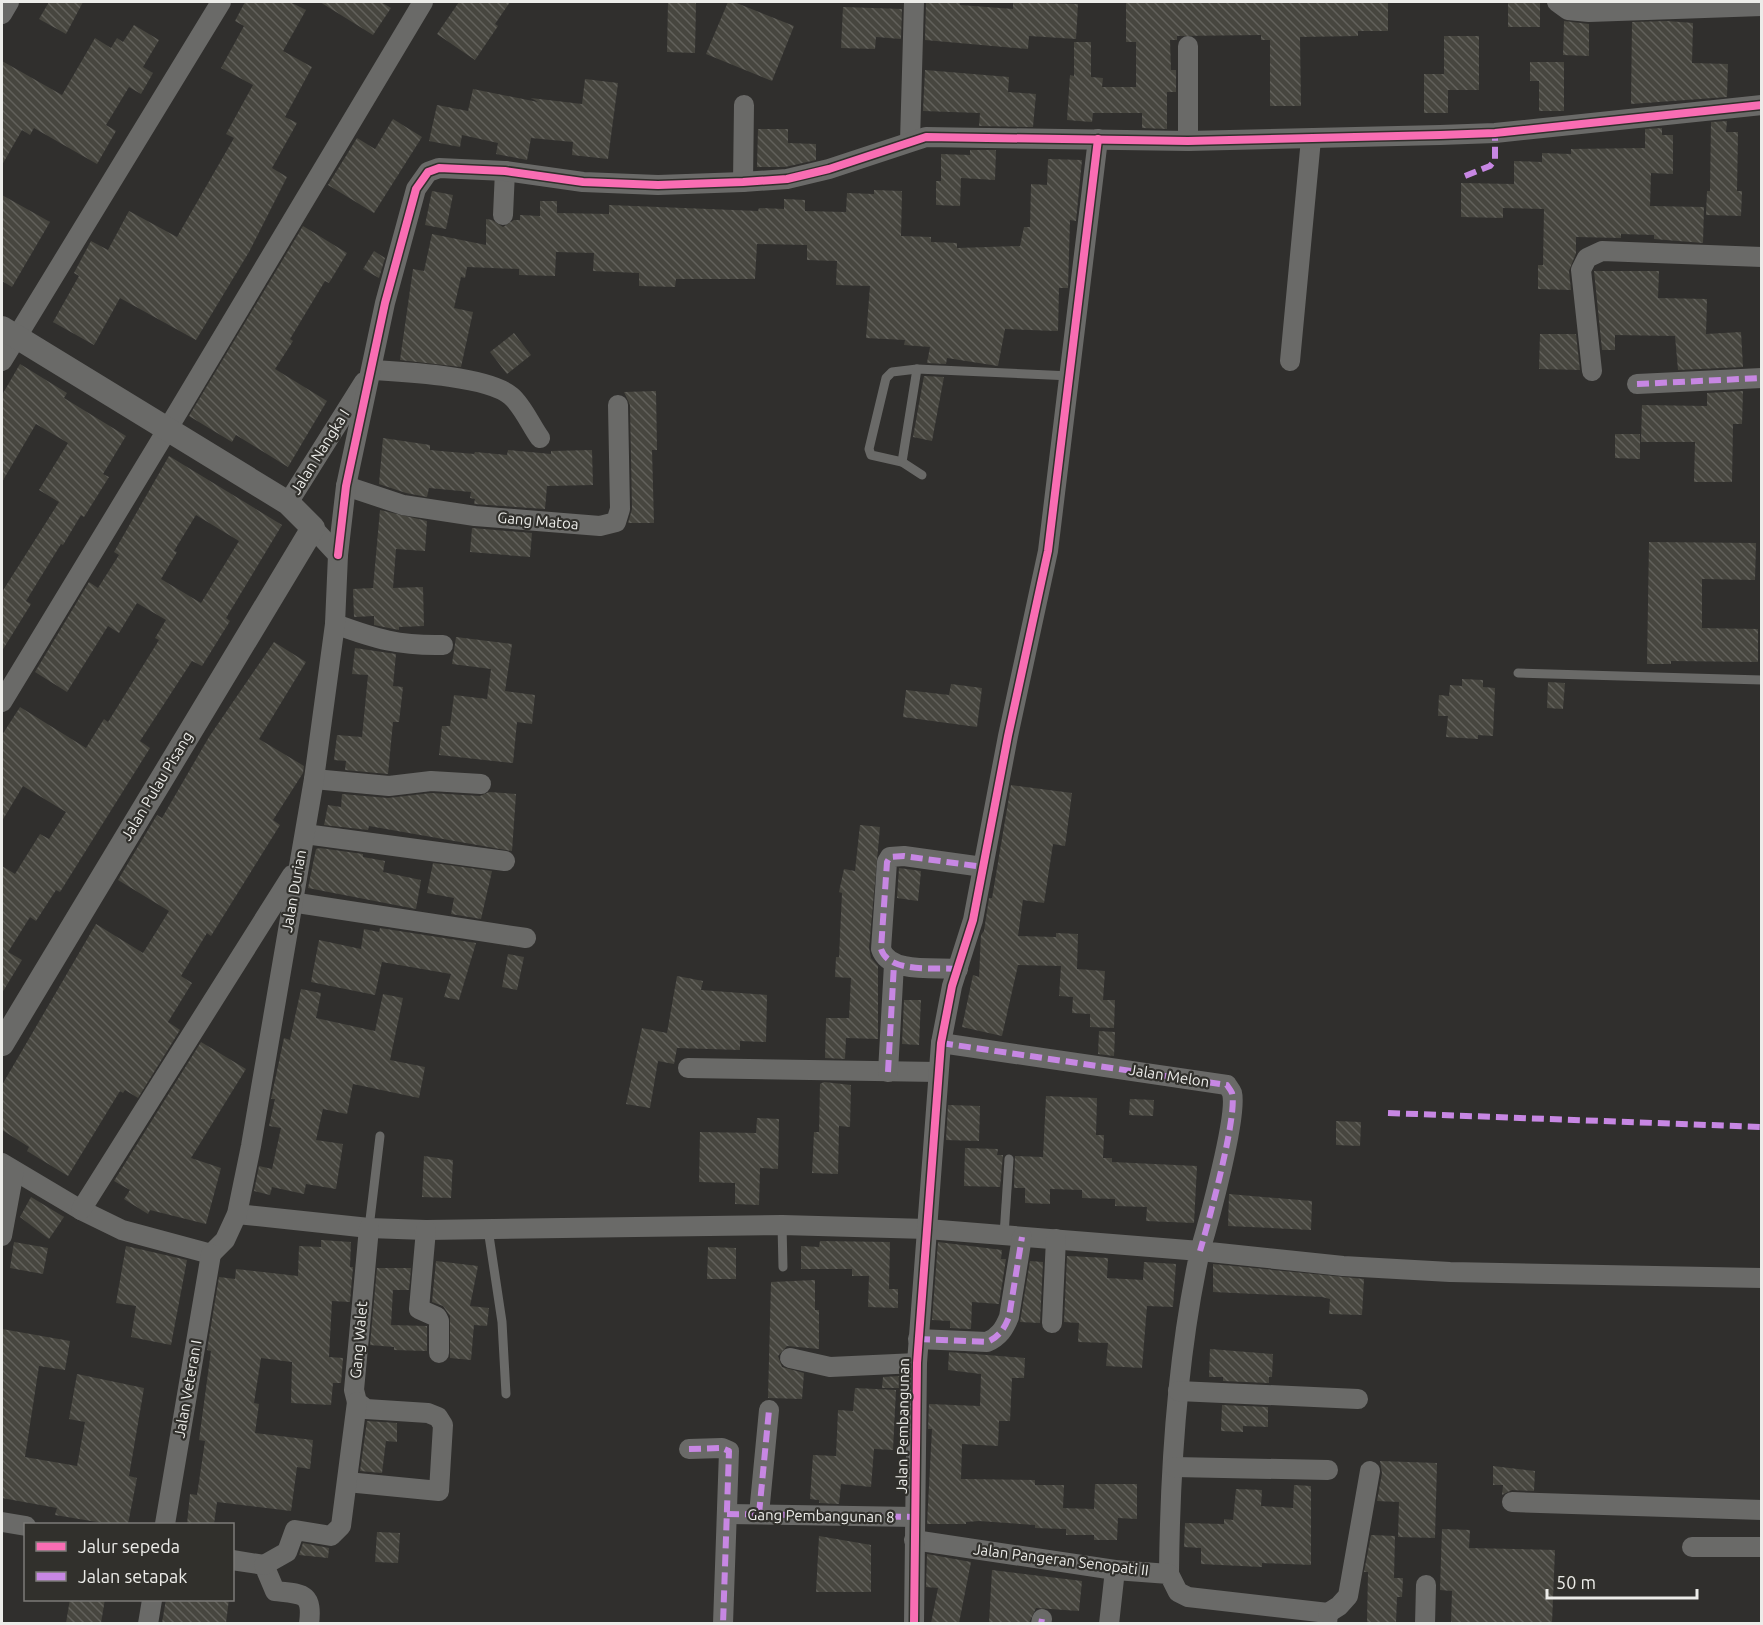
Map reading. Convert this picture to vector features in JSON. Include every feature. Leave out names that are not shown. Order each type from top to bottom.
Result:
[{"type":"street","points":[[2,15],[9,2]]},
{"type":"street","points":[[2,361],[10,333],[221,2]]},
{"type":"street","points":[[2,702],[423,2]]},
{"type":"street","points":[[910,141],[914,2]]},
{"type":"street","points":[[1557,2],[1568,10],[1589,12],[1761,6]]},
{"type":"street","points":[[1188,46],[1188,141]]},
{"type":"street","points":[[743,182],[744,105]]},
{"type":"street","name":"Jalan Durian","points":[[211,1254],[225,1240],[237,1214],[251,1146],[291,902],[314,779],[335,624],[338,555],[346,486],[386,303],[420,180],[428,171],[439,168],[505,171],[583,182],[658,186],[787,180],[829,169],[927,137],[1188,141],[1495,133],[1761,105]]},
{"type":"street","name":"Jalan Pembangunan","points":[[914,1623],[918,1339],[942,1043],[958,969],[973,920],[1048,552],[1098,139]]},
{"type":"street","points":[[1290,361],[1311,139]]},
{"type":"street","points":[[503,215],[505,171]]},
{"type":"street","points":[[1592,371],[1581,270],[1587,258],[1602,251],[1761,257]]},
{"type":"street","points":[[10,333],[288,503],[338,555]]},
{"type":"street","points":[[372,370],[423,374],[497,388],[512,397],[540,438]]},
{"type":"street","name":"Jalan Nangka I","points":[[288,503],[372,370]]},
{"type":"street","points":[[1637,384],[1761,378]]},
{"type":"street","name":"Gang Matoa","points":[[346,486],[403,505],[475,516],[600,526],[616,522],[620,509],[618,405]]},
{"type":"street","name":"Jalan Pulau Pisang","points":[[2,1044],[313,528]]},
{"type":"street","points":[[335,624],[378,640],[406,646],[442,645]]},
{"type":"street","points":[[314,779],[389,786],[431,781],[481,784]]},
{"type":"street","points":[[305,834],[505,861]]},
{"type":"street","points":[[958,969],[894,964],[884,957],[881,949],[887,861],[890,857],[904,856],[982,867]]},
{"type":"street","points":[[81,1210],[298,866]]},
{"type":"street","points":[[291,902],[526,938]]},
{"type":"street","points":[[888,1072],[894,964]]},
{"type":"street","name":"Jalan Melon","points":[[942,1043],[1227,1085],[1232,1091],[1232,1104],[1222,1164],[1200,1251]]},
{"type":"street","points":[[688,1068],[939,1072]]},
{"type":"street","points":[[2,1236],[8,1167],[81,1210],[122,1230],[211,1254]]},
{"type":"street","points":[[237,1214],[369,1228],[426,1230],[782,1225],[927,1228],[1200,1251],[1343,1266],[1449,1272],[1761,1278]]},
{"type":"street","name":"Gang Walet","points":[[264,1565],[287,1552],[295,1530],[331,1536],[341,1526],[357,1402],[354,1390],[369,1228]]},
{"type":"street","points":[[426,1230],[419,1309],[437,1317],[439,1321],[439,1353]]},
{"type":"street","points":[[918,1339],[987,1342],[996,1338],[1005,1328],[1009,1317],[1013,1236]]},
{"type":"street","points":[[1052,1323],[1056,1239]]},
{"type":"street","points":[[1169,1574],[1178,1391],[1200,1251]]},
{"type":"street","name":"Jalan Veteran I","points":[[165,1523],[211,1254]]},
{"type":"street","points":[[790,1358],[830,1367],[917,1363]]},
{"type":"street","points":[[1178,1391],[1358,1399]]},
{"type":"street","points":[[347,1482],[438,1491],[442,1425],[438,1417],[428,1413],[366,1409],[357,1402]]},
{"type":"street","points":[[759,1514],[769,1410]]},
{"type":"street","points":[[690,1449],[722,1448],[729,1451],[723,1623]]},
{"type":"street","points":[[1174,1467],[1328,1470]]},
{"type":"street","points":[[1328,1618],[1348,1596],[1370,1471]]},
{"type":"street","points":[[1512,1502],[1761,1510]]},
{"type":"street","name":"Gang Pembangunan 8","points":[[727,1514],[915,1517]]},
{"type":"street","points":[[2,1522],[24,1526]]},
{"type":"street","name":"Jalan Pangeran Senopati II","points":[[914,1540],[1115,1570],[1169,1574],[1178,1593],[1188,1597],[1328,1618]]},
{"type":"street","points":[[1692,1546],[1761,1547]]},
{"type":"street","points":[[234,1560],[264,1565],[275,1591],[302,1594],[308,1599],[311,1609],[309,1623]]},
{"type":"street","points":[[1109,1623],[1115,1570]]},
{"type":"street","points":[[1425,1623],[1426,1585]]},
{"type":"street","points":[[148,1623],[152,1601]]},
{"type":"lane","points":[[922,475],[902,462],[871,455],[869,449],[886,378],[892,372],[917,369],[1071,376]]},
{"type":"lane","points":[[902,462],[917,369]]},
{"type":"lane","points":[[1518,673],[1761,680]]},
{"type":"lane","points":[[369,1228],[380,1136]]},
{"type":"lane","points":[[1009,1159],[1013,1236]]},
{"type":"lane","points":[[782,1225],[783,1268]]},
{"type":"lane","points":[[488,1229],[502,1322],[506,1394]]},
{"type":"building","points":[[49,2],[83,2],[66,34],[39,19]]},
{"type":"building","points":[[245,2],[290,2],[306,10],[283,51],[312,67],[285,117],[297,123],[272,168],[287,177],[249,252],[196,340],[120,298],[94,345],[53,322],[79,276],[74,273],[91,241],[108,250],[129,211],[177,237],[234,138],[226,134],[253,85],[221,68],[244,26],[235,21]]},
{"type":"building","points":[[320,2],[381,2],[391,8],[373,35]]},
{"type":"building","points":[[459,2],[510,2],[495,24],[498,26],[475,60],[437,34]]},
{"type":"building","points":[[668,2],[696,2],[695,53],[667,52]]},
{"type":"building","points":[[728,2],[734,2],[794,26],[772,81],[706,54]]},
{"type":"building","points":[[926,2],[960,2],[960,5],[1013,9],[1013,2],[1078,4],[1076,39],[1029,36],[1028,49],[925,40]]},
{"type":"building","points":[[1126,2],[1388,2],[1388,31],[1358,31],[1358,36],[1300,37],[1301,106],[1270,106],[1270,40],[1261,40],[1261,35],[1177,36],[1177,40],[1170,40],[1171,70],[1176,70],[1176,92],[1167,92],[1167,129],[1142,128],[1142,113],[1093,113],[1092,122],[1067,120],[1070,75],[1074,76],[1074,42],[1091,42],[1091,77],[1103,78],[1102,87],[1136,87],[1136,42],[1126,42]]},
{"type":"building","points":[[1508,2],[1540,2],[1540,27],[1508,27]]},
{"type":"building","points":[[843,7],[902,9],[901,39],[876,37],[875,49],[841,48]]},
{"type":"building","points":[[1564,21],[1589,24],[1589,56],[1563,55]]},
{"type":"building","points":[[1632,22],[1693,23],[1692,63],[1728,64],[1727,97],[1631,104]]},
{"type":"building","points":[[134,25],[159,40],[143,67],[153,73],[141,94],[129,87],[106,125],[116,131],[97,164],[34,128],[30,135],[22,130],[2,165],[2,61],[62,95],[95,38],[111,48],[117,38],[123,42]]},
{"type":"building","points":[[1444,36],[1479,36],[1479,90],[1448,90],[1448,113],[1424,113],[1424,74],[1444,74]]},
{"type":"building","points":[[1530,62],[1564,62],[1564,111],[1539,111],[1539,81],[1530,81]]},
{"type":"building","points":[[925,70],[1009,77],[1008,92],[1036,94],[1033,127],[979,126],[980,113],[923,111]]},
{"type":"building","points":[[585,79],[618,83],[608,159],[572,155],[573,142],[531,138],[527,160],[496,154],[498,143],[462,135],[460,147],[429,141],[437,105],[468,111],[473,89],[538,102],[531,98],[582,104]]},
{"type":"building","points":[[393,119],[422,137],[374,213],[328,185],[357,138],[375,149]]},
{"type":"building","points":[[1727,121],[1726,132],[1738,132],[1737,191],[1742,191],[1741,216],[1706,215],[1707,191],[1710,191],[1711,122]]},
{"type":"building","points":[[1662,128],[1662,135],[1673,135],[1673,174],[1651,173],[1650,206],[1704,207],[1703,243],[1654,239],[1654,235],[1621,234],[1621,238],[1576,237],[1576,253],[1569,271],[1571,290],[1538,289],[1538,265],[1543,265],[1544,209],[1503,208],[1503,218],[1461,217],[1461,183],[1514,184],[1514,161],[1542,162],[1542,153],[1571,154],[1571,149],[1645,148],[1645,129]]},
{"type":"building","points":[[758,129],[788,129],[788,143],[816,144],[816,160],[785,167],[757,167]]},
{"type":"building","points":[[970,150],[996,150],[995,180],[961,178],[960,206],[936,205],[936,181],[941,181],[941,154],[970,155]]},
{"type":"building","points":[[1048,159],[1082,160],[1076,221],[1070,220],[1068,288],[1059,288],[1058,331],[1005,329],[998,366],[947,358],[946,364],[927,363],[930,347],[904,345],[905,340],[866,338],[870,286],[836,285],[837,261],[807,260],[807,245],[757,244],[755,279],[676,279],[675,287],[639,286],[639,273],[593,271],[594,253],[556,252],[555,276],[519,275],[519,269],[467,267],[465,278],[461,277],[454,308],[473,312],[461,367],[400,360],[413,269],[424,271],[432,234],[486,245],[486,219],[503,227],[514,220],[520,220],[520,215],[540,216],[540,201],[557,201],[557,213],[609,214],[609,205],[758,211],[759,208],[784,209],[784,199],[805,200],[805,211],[846,212],[847,193],[874,194],[874,190],[902,191],[901,236],[931,237],[931,242],[957,243],[957,248],[1020,246],[1024,227],[1030,227],[1031,184],[1047,185]]},
{"type":"building","points":[[432,191],[453,195],[446,229],[425,225]]},
{"type":"building","points":[[2,195],[50,222],[12,287],[2,281]]},
{"type":"building","points":[[303,226],[347,253],[329,283],[325,281],[290,339],[293,341],[275,369],[327,401],[288,467],[236,435],[232,442],[189,416]]},
{"type":"building","points":[[374,251],[385,258],[379,278],[363,269]]},
{"type":"building","points":[[1594,271],[1659,271],[1658,298],[1707,299],[1706,334],[1741,332],[1743,367],[1678,370],[1675,336],[1615,335],[1615,350],[1602,350]]},
{"type":"building","points":[[514,333],[531,355],[507,374],[490,352]]},
{"type":"building","points":[[1540,334],[1576,334],[1580,370],[1539,369]]},
{"type":"building","points":[[20,364],[67,393],[64,398],[126,436],[103,474],[109,477],[84,517],[81,515],[63,545],[61,544],[26,601],[31,604],[2,651],[2,592],[59,502],[39,490],[68,443],[36,424],[2,482],[2,395]]},
{"type":"building","points":[[924,376],[944,377],[932,441],[913,437]]},
{"type":"building","points":[[656,391],[657,450],[652,450],[654,523],[628,523],[632,509],[630,405],[624,392]]},
{"type":"building","points":[[1743,391],[1742,424],[1733,424],[1732,482],[1694,482],[1695,442],[1641,442],[1642,405],[1707,406],[1707,393]]},
{"type":"building","points":[[1615,434],[1640,434],[1640,459],[1615,458]]},
{"type":"building","points":[[383,438],[430,445],[430,450],[474,454],[475,452],[507,455],[508,450],[551,454],[551,451],[592,450],[593,485],[547,486],[545,509],[474,504],[475,499],[470,498],[471,492],[429,488],[427,497],[406,493],[379,484]]},
{"type":"building","points":[[169,456],[282,525],[226,618],[230,621],[202,666],[192,661],[140,741],[150,748],[60,892],[56,890],[36,921],[30,917],[8,952],[22,960],[2,993],[2,866],[15,874],[40,834],[49,839],[66,812],[23,786],[2,821],[2,735],[20,707],[86,748],[104,719],[108,722],[159,640],[155,638],[166,620],[137,603],[119,633],[108,626],[67,692],[35,672],[89,582],[98,588],[119,555],[114,552]],"holes":[[[196,515],[239,541],[201,603],[161,579],[177,552],[174,551]]]},
{"type":"building","points":[[380,510],[427,521],[425,551],[396,549],[393,588],[423,587],[424,626],[399,627],[399,630],[374,625],[374,616],[354,617],[353,589],[373,588]]},
{"type":"building","points":[[472,528],[532,533],[530,557],[470,552]]},
{"type":"building","points":[[1649,542],[1756,543],[1755,580],[1702,579],[1702,628],[1758,629],[1758,662],[1671,661],[1671,664],[1647,664]]},
{"type":"building","points":[[456,637],[512,644],[505,691],[535,695],[532,724],[517,722],[513,763],[439,755],[442,726],[450,726],[454,695],[487,699],[491,669],[452,664]]},
{"type":"building","points":[[274,642],[306,662],[259,739],[304,766],[303,773],[273,820],[280,825],[211,936],[207,933],[181,976],[192,983],[168,1022],[180,1030],[138,1098],[125,1090],[123,1093],[120,1091],[68,1176],[27,1151],[29,1147],[2,1130],[2,1085],[96,924],[143,953],[169,911],[118,880],[157,815],[162,818],[209,737]]},
{"type":"building","points":[[355,648],[396,654],[393,686],[403,687],[399,722],[393,722],[388,774],[345,770],[346,761],[334,760],[337,735],[362,737],[368,675],[352,674]]},
{"type":"building","points":[[1462,679],[1483,680],[1483,687],[1495,688],[1493,736],[1478,735],[1478,739],[1446,737],[1448,716],[1438,716],[1439,695],[1449,696],[1450,685],[1462,686]]},
{"type":"building","points":[[1548,682],[1565,683],[1563,709],[1547,708]]},
{"type":"building","points":[[951,684],[982,688],[977,727],[903,717],[906,690],[949,695]]},
{"type":"building","points":[[1011,785],[1072,793],[1065,846],[1053,844],[1044,903],[1023,900],[1018,936],[1056,937],[1056,933],[1078,934],[1077,969],[1105,971],[1103,1000],[1115,1000],[1114,1028],[1090,1027],[1090,1014],[1072,1013],[1073,997],[1059,996],[1061,966],[1018,965],[1002,1036],[962,1027],[973,975],[979,977],[981,935],[984,931],[989,898],[992,898]]},
{"type":"building","points":[[489,792],[516,794],[512,851],[369,826],[368,830],[324,825],[328,805],[341,807],[342,794],[388,798],[431,793],[480,796]]},
{"type":"building","points":[[860,825],[880,827],[869,948],[871,958],[878,966],[878,1039],[846,1038],[845,1059],[825,1058],[826,1018],[849,1018],[851,978],[835,977],[836,957],[839,957],[842,893],[839,892],[844,869],[855,871]]},
{"type":"building","points":[[316,849],[363,854],[363,857],[385,861],[383,872],[421,880],[416,909],[308,888]]},
{"type":"building","points":[[433,863],[492,871],[481,919],[451,914],[454,898],[427,893]]},
{"type":"building","points":[[899,868],[921,871],[918,901],[897,898]]},
{"type":"building","points":[[380,928],[476,943],[459,1000],[444,997],[451,974],[382,962],[375,995],[311,982],[319,940],[361,949],[364,929],[379,932]]},
{"type":"building","points":[[508,954],[524,957],[517,990],[502,987]]},
{"type":"building","points":[[677,976],[703,981],[701,990],[767,995],[766,1042],[740,1041],[740,1050],[677,1048],[674,1064],[658,1061],[650,1108],[626,1104],[642,1028],[667,1033]]},
{"type":"building","points":[[301,989],[321,993],[316,1018],[375,1031],[383,994],[403,998],[390,1060],[425,1067],[419,1098],[353,1084],[347,1114],[323,1109],[316,1140],[343,1144],[336,1189],[306,1184],[304,1194],[272,1187],[270,1195],[254,1191],[259,1166],[272,1169],[281,1128],[269,1126],[275,1099],[271,1099],[284,1038],[290,1040]]},
{"type":"building","points":[[904,1000],[921,1000],[919,1045],[902,1044]]},
{"type":"building","points":[[1099,1031],[1115,1032],[1114,1056],[1098,1054]]},
{"type":"building","points":[[201,1042],[246,1069],[191,1158],[221,1168],[206,1224],[150,1210],[148,1214],[124,1199],[130,1190],[114,1181]]},
{"type":"building","points":[[824,1082],[851,1085],[850,1127],[839,1126],[838,1174],[812,1173],[814,1132],[819,1132],[820,1084]]},
{"type":"building","points":[[1046,1096],[1097,1098],[1096,1135],[1104,1135],[1103,1158],[1112,1158],[1112,1162],[1197,1166],[1194,1223],[1146,1221],[1147,1207],[1115,1206],[1115,1199],[1082,1198],[1082,1190],[1050,1189],[1050,1204],[1025,1203],[1025,1188],[1014,1188],[1015,1156],[1043,1157]]},
{"type":"building","points":[[1130,1099],[1154,1100],[1153,1116],[1129,1115]]},
{"type":"building","points":[[948,1105],[980,1106],[979,1141],[946,1140]]},
{"type":"building","points":[[757,1118],[779,1119],[778,1169],[760,1168],[759,1205],[735,1204],[735,1183],[699,1182],[700,1132],[756,1133]]},
{"type":"building","points":[[1336,1121],[1361,1122],[1360,1146],[1336,1145]]},
{"type":"building","points":[[965,1148],[998,1149],[997,1155],[1003,1155],[1000,1187],[964,1186]]},
{"type":"building","points":[[424,1156],[453,1160],[451,1198],[422,1197]]},
{"type":"building","points":[[1229,1194],[1312,1201],[1311,1230],[1228,1226]]},
{"type":"building","points":[[31,1197],[64,1217],[49,1239],[20,1217]]},
{"type":"building","points":[[321,1240],[351,1242],[350,1267],[353,1267],[350,1302],[332,1301],[329,1357],[343,1358],[341,1383],[333,1383],[331,1405],[291,1403],[292,1362],[261,1358],[254,1403],[259,1404],[255,1433],[313,1440],[310,1469],[297,1467],[291,1511],[217,1502],[214,1523],[187,1523],[190,1494],[197,1495],[205,1441],[199,1440],[211,1351],[207,1350],[219,1277],[235,1279],[236,1269],[298,1276],[299,1246],[321,1247]]},
{"type":"building","points":[[820,1241],[890,1242],[889,1289],[898,1289],[898,1308],[868,1307],[869,1276],[852,1276],[852,1269],[801,1269],[801,1246],[819,1247]]},
{"type":"building","points":[[14,1242],[48,1248],[43,1274],[10,1268]]},
{"type":"building","points":[[938,1242],[1002,1250],[1001,1259],[1006,1259],[999,1304],[972,1302],[971,1329],[950,1328],[950,1321],[932,1320]]},
{"type":"building","points":[[126,1246],[187,1260],[171,1345],[131,1337],[136,1306],[116,1303]]},
{"type":"building","points":[[708,1247],[736,1248],[736,1279],[707,1279]]},
{"type":"building","points":[[1067,1256],[1108,1258],[1107,1278],[1143,1280],[1144,1262],[1176,1264],[1173,1307],[1147,1306],[1142,1368],[1106,1366],[1108,1343],[1078,1342],[1079,1323],[1064,1322]]},
{"type":"building","points":[[436,1261],[478,1266],[470,1306],[489,1308],[487,1326],[474,1325],[471,1360],[450,1358],[450,1316],[443,1306],[432,1302]]},
{"type":"building","points":[[1030,1261],[1043,1262],[1040,1323],[1020,1322]]},
{"type":"building","points":[[1213,1264],[1364,1279],[1362,1315],[1329,1314],[1330,1299],[1322,1297],[1213,1292]]},
{"type":"building","points":[[377,1268],[411,1268],[409,1290],[393,1290],[391,1325],[427,1326],[427,1351],[394,1350],[394,1347],[370,1345]]},
{"type":"building","points":[[815,1280],[815,1310],[819,1310],[819,1349],[787,1346],[778,1356],[782,1367],[804,1373],[802,1399],[768,1398],[771,1282]]},
{"type":"building","points":[[2,1329],[70,1341],[65,1370],[39,1366],[25,1457],[77,1466],[85,1422],[69,1419],[77,1374],[144,1388],[129,1476],[137,1478],[128,1523],[103,1523],[55,1515],[57,1508],[2,1498]]},
{"type":"building","points":[[1210,1349],[1273,1354],[1272,1377],[1269,1377],[1269,1383],[1223,1381],[1223,1377],[1209,1377]]},
{"type":"building","points":[[949,1352],[1025,1358],[1024,1378],[1012,1378],[1010,1421],[999,1421],[998,1446],[962,1444],[961,1479],[1035,1480],[1035,1485],[1064,1485],[1063,1508],[1094,1509],[1095,1484],[1137,1484],[1137,1519],[1118,1518],[1117,1540],[1094,1540],[1094,1535],[1066,1535],[1066,1529],[1035,1528],[1035,1525],[979,1521],[966,1522],[966,1524],[927,1524],[932,1429],[928,1429],[929,1404],[980,1406],[981,1374],[948,1370]]},
{"type":"building","points":[[900,1376],[899,1388],[882,1388],[883,1377]]},
{"type":"building","points":[[855,1388],[896,1390],[893,1450],[874,1449],[871,1487],[841,1484],[839,1504],[819,1503],[819,1500],[810,1499],[813,1455],[836,1456],[838,1410],[853,1411]]},
{"type":"building","points":[[1222,1405],[1268,1407],[1268,1427],[1243,1426],[1243,1432],[1221,1431]]},
{"type":"building","points":[[367,1421],[397,1423],[397,1442],[386,1441],[382,1473],[360,1471]]},
{"type":"building","points":[[1380,1461],[1437,1463],[1435,1538],[1398,1537],[1399,1502],[1377,1501],[1382,1473]]},
{"type":"building","points":[[1493,1466],[1535,1471],[1534,1491],[1512,1490],[1502,1495],[1503,1485],[1493,1485]]},
{"type":"building","points":[[1294,1485],[1311,1486],[1311,1565],[1262,1563],[1262,1567],[1201,1564],[1201,1548],[1184,1547],[1185,1523],[1224,1524],[1224,1519],[1233,1520],[1236,1489],[1262,1490],[1261,1506],[1293,1508]]},
{"type":"building","points":[[1442,1529],[1470,1530],[1469,1548],[1555,1550],[1552,1623],[1451,1623],[1452,1591],[1440,1590]]},
{"type":"building","points":[[377,1532],[400,1533],[398,1563],[375,1562]]},
{"type":"building","points":[[1371,1535],[1395,1536],[1394,1578],[1403,1578],[1402,1597],[1397,1597],[1396,1623],[1367,1623],[1368,1572],[1364,1572]]},
{"type":"building","points":[[819,1536],[871,1545],[871,1592],[816,1592]]},
{"type":"building","points":[[303,1543],[329,1548],[328,1558],[299,1555]]},
{"type":"building","points":[[927,1554],[971,1562],[959,1623],[931,1623],[938,1588],[926,1587]]},
{"type":"building","points":[[992,1570],[1082,1581],[1079,1611],[1036,1608],[1029,1623],[989,1623]]},
{"type":"building","points":[[70,1601],[105,1601],[101,1623],[66,1623]]},
{"type":"building","points":[[166,1601],[229,1601],[226,1623],[162,1623]]},
{"type":"marked path","points":[[1465,176],[1490,166],[1495,160],[1495,133]]},
{"type":"marked path","points":[[1637,384],[1762,378]]},
{"type":"marked path","points":[[958,969],[914,968],[903,966],[886,957],[881,949],[887,862],[890,857],[904,856],[983,867]]},
{"type":"marked path","points":[[888,1072],[894,964]]},
{"type":"marked path","points":[[941,1043],[1227,1085],[1232,1093],[1231,1123],[1200,1251]]},
{"type":"marked path","points":[[1388,1113],[1762,1127]]},
{"type":"marked path","points":[[918,1339],[987,1342],[998,1335],[1009,1317],[1022,1237]]},
{"type":"marked path","points":[[759,1514],[769,1410]]},
{"type":"marked path","points":[[689,1449],[722,1448],[729,1451],[723,1624]]},
{"type":"marked path","points":[[727,1514],[915,1517]]},
{"type":"marked path","points":[[1041,1624],[1042,1619]]},
{"type":"cycle path","points":[[338,555],[346,486],[385,303],[416,189],[428,172],[439,168],[505,171],[583,182],[658,185],[743,182],[787,179],[829,169],[926,137],[1188,141],[1495,133],[1762,105]]},
{"type":"cycle path","points":[[914,1624],[917,1363],[941,1043],[952,986],[973,920],[1008,736],[1048,551],[1098,139]]}]
